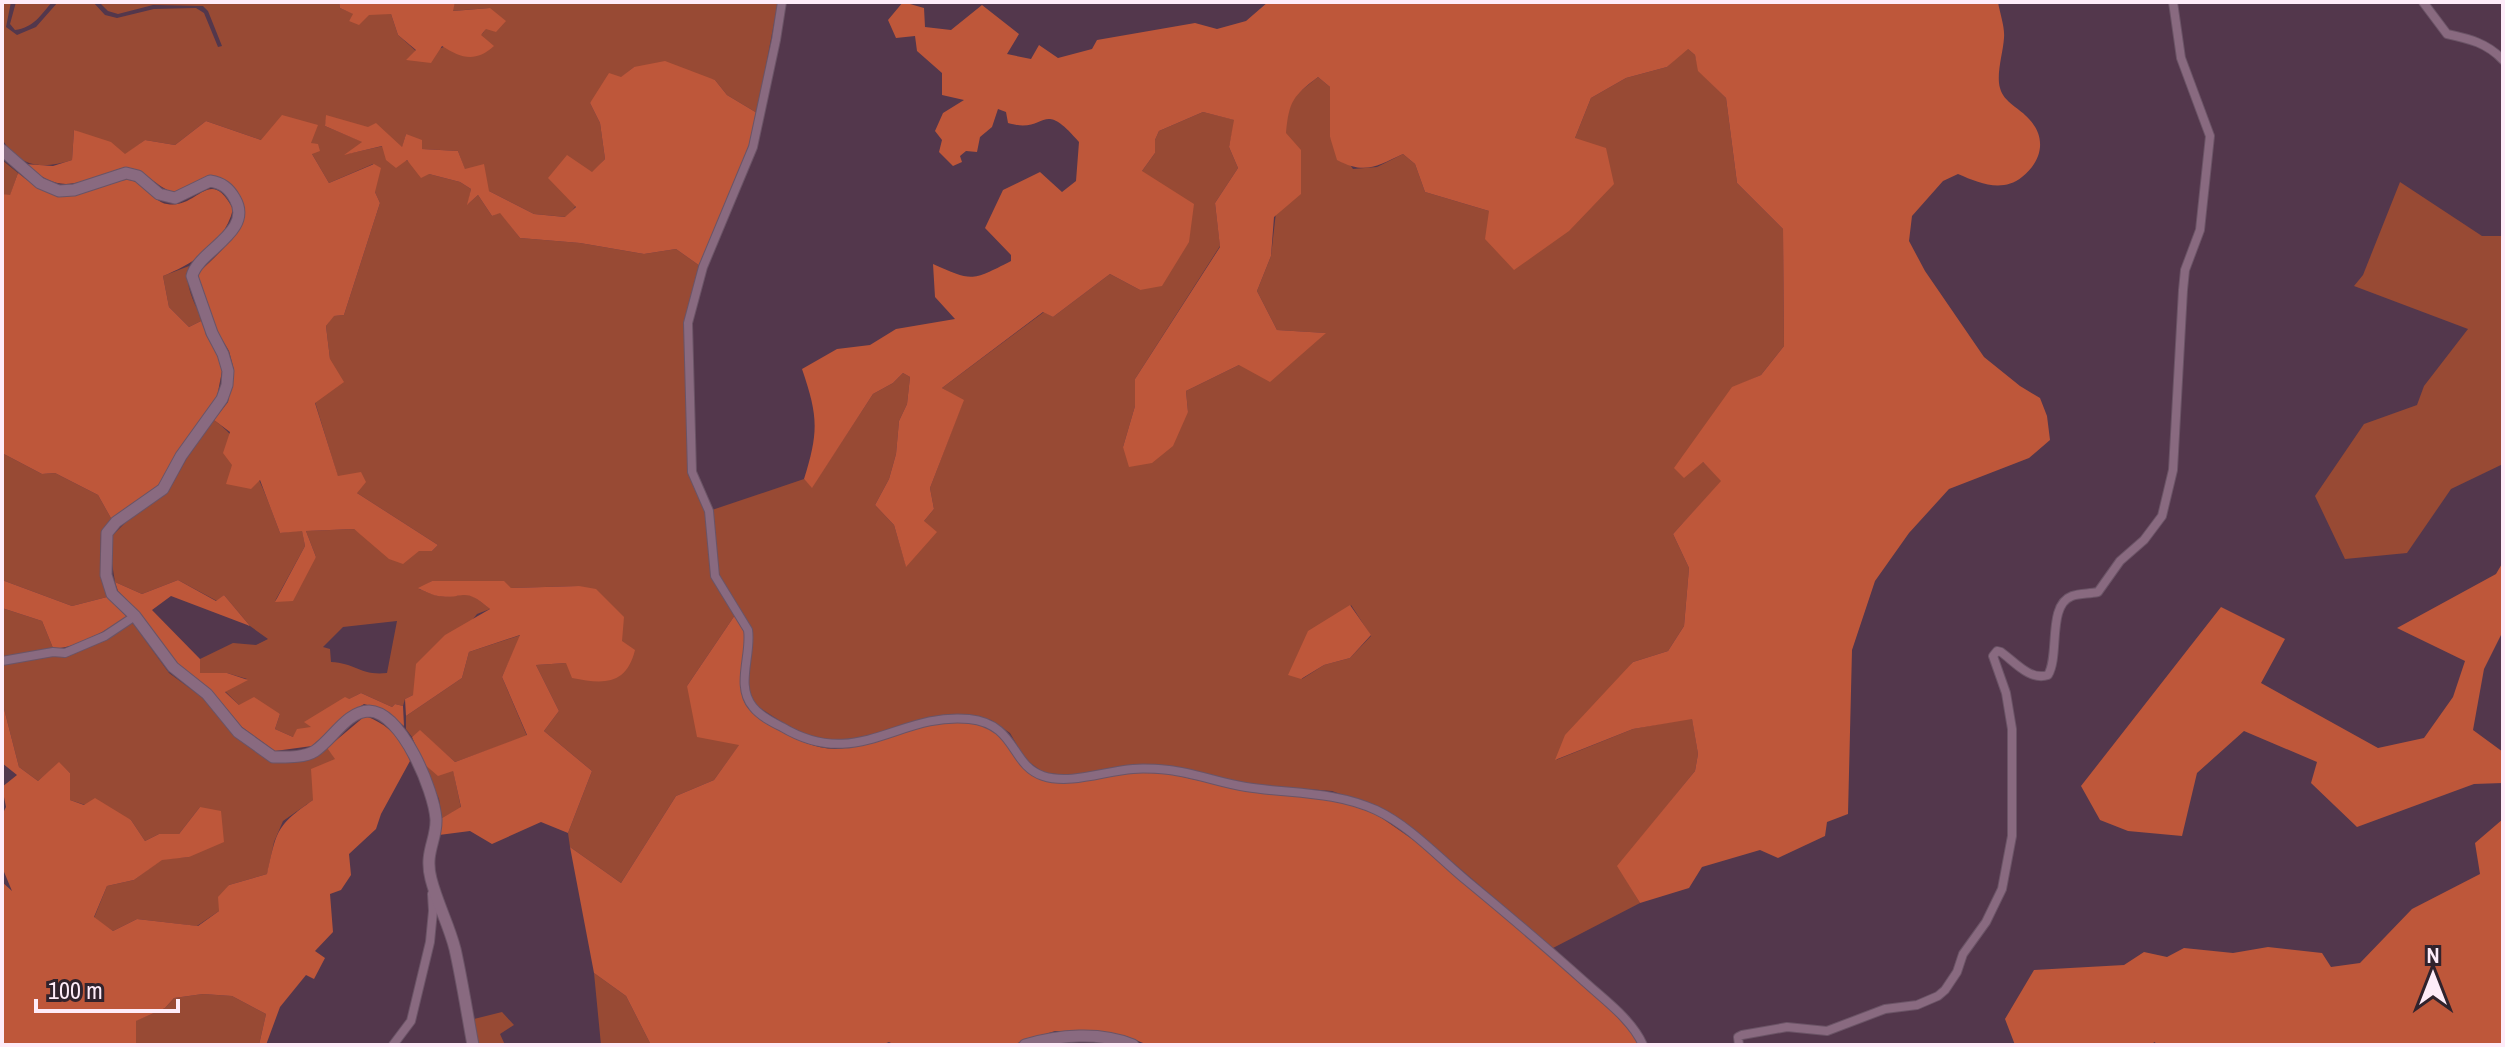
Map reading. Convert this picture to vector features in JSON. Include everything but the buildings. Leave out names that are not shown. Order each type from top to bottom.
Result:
[{"type":"street","points":[[782,2],[753,147],[703,267],[688,323],[692,472],[709,511],[715,576],[748,630],[746,693],[751,706],[796,735],[831,746],[864,742],[904,728],[943,720],[969,719],[989,724],[1007,736],[1023,762],[1042,776],[1069,778],[1134,769],[1171,770],[1246,787],[1331,794],[1378,811],[1427,845],[1547,948],[1611,1005],[1639,1036],[1643,1045]]},
{"type":"street","points":[[1739,1045],[1738,1037],[1742,1035],[1787,1027],[1827,1031],[1885,1009],[1917,1005],[1945,990],[2002,889],[2012,836],[2012,729],[2006,693],[1993,656],[1997,651],[2001,652],[2031,675],[2048,675],[2054,655],[2057,610],[2072,596],[2098,592],[2120,561],[2144,540],[2162,516],[2173,470],[2185,270],[2200,230],[2210,136],[2200,116],[2181,58],[2173,2]]},
{"type":"street","points":[[2423,2],[2447,34],[2475,40],[2492,49],[2503,60]]},
{"type":"street","points":[[2,150],[40,183],[59,191],[74,190],[126,173],[138,176],[167,198],[175,198],[210,181],[216,182],[227,188],[239,208],[225,240],[194,268],[192,276],[228,371],[222,399],[181,456],[163,489],[116,522],[107,533],[106,575],[112,594],[135,616],[173,667],[207,694],[238,732],[273,757],[314,752],[348,721],[364,711],[373,711],[398,728],[410,744],[434,801],[437,824],[428,859],[433,911],[430,942],[411,1021],[393,1045]]},
{"type":"street","points":[[2,661],[53,652],[65,653],[105,636],[135,616]]},
{"type":"street","points":[[431,878],[454,946],[473,1045]]},
{"type":"street","points":[[1025,1045],[1056,1037],[1083,1036],[1133,1045]]},
{"type":"shaded area","points":[[2,2],[11,2],[6,27],[17,35],[36,27],[58,2],[93,2],[105,15],[117,18],[154,9],[196,8],[204,13],[218,47],[222,46],[203,6],[153,5],[118,14],[108,11],[99,2],[339,2],[340,8],[354,14],[349,21],[369,14],[391,14],[398,35],[416,51],[407,60],[483,33],[490,8],[452,11],[455,2],[778,2],[757,113],[727,95],[715,80],[634,67],[590,103],[600,123],[605,159],[566,217],[534,214],[489,191],[465,170],[458,151],[422,149],[406,134],[402,148],[368,128],[327,116],[325,126],[363,142],[347,154],[383,146],[429,174],[460,182],[471,189],[468,204],[478,195],[492,216],[500,212],[520,238],[580,243],[644,254],[676,249],[700,266],[684,323],[689,472],[706,512],[712,577],[735,615],[687,686],[740,744],[714,780],[676,796],[621,883],[570,847],[568,833],[592,771],[544,731],[559,711],[536,665],[566,663],[622,641],[579,586],[511,588],[432,581],[419,589],[439,596],[469,595],[490,609],[477,614],[413,695],[405,699],[403,706],[395,704],[392,707],[361,693],[305,722],[312,727],[293,737],[275,729],[280,714],[239,705],[225,691],[247,679],[227,673],[199,673],[200,659],[233,643],[256,645],[268,639],[250,626],[224,595],[217,601],[178,580],[142,594],[115,582],[111,557],[113,535],[129,519],[168,492],[214,420],[247,457],[280,533],[302,530],[305,546],[275,601],[316,557],[306,531],[354,529],[381,543],[412,550],[432,551],[438,545],[357,493],[338,477],[315,402],[330,359],[326,326],[333,316],[344,315],[380,203],[375,192],[373,164],[329,183],[312,154],[206,121],[175,145],[145,140],[125,155],[74,130],[72,160],[51,165],[24,161],[2,139]],"holes":[[[397,621],[387,673],[370,673],[331,662],[330,649],[323,647],[343,627]]]},
{"type":"shaded area","points":[[16,2],[52,2],[32,24],[15,30],[10,24]]},
{"type":"shaded area","points":[[339,2],[455,2],[453,11],[490,8],[506,21],[496,32],[486,29],[481,35],[494,46],[481,55],[468,57],[442,46],[431,63],[406,60],[416,50],[398,35],[391,14],[369,15],[359,25],[349,21],[353,14],[340,8]]},
{"type":"shaded area","points":[[903,2],[924,8],[925,27],[951,30],[982,5],[1019,34],[1007,54],[1031,59],[1039,45],[1058,58],[1092,49],[1097,40],[1195,23],[1217,29],[1246,21],[1268,2],[1998,2],[2004,34],[2000,88],[2005,98],[2035,126],[2040,141],[2038,157],[2029,171],[2007,185],[1982,183],[1958,174],[1943,181],[1912,216],[1909,241],[1925,271],[1984,357],[2040,398],[2047,416],[2050,440],[2029,458],[1949,489],[1909,533],[1875,581],[1852,650],[1848,814],[1827,822],[1825,836],[1778,858],[1760,850],[1702,867],[1689,888],[1640,903],[1617,866],[1695,771],[1698,754],[1692,719],[1633,729],[1555,760],[1565,735],[1633,662],[1668,651],[1684,626],[1689,568],[1673,534],[1721,481],[1703,462],[1684,478],[1674,468],[1732,387],[1761,375],[1784,346],[1783,229],[1737,183],[1726,98],[1698,71],[1695,55],[1688,49],[1667,67],[1626,78],[1591,98],[1575,138],[1606,148],[1614,184],[1569,231],[1514,270],[1485,239],[1489,211],[1425,192],[1415,164],[1403,154],[1363,168],[1337,160],[1330,137],[1330,87],[1318,77],[1298,95],[1289,113],[1286,133],[1301,150],[1301,194],[1274,217],[1271,256],[1257,291],[1277,330],[1326,333],[1270,382],[1239,365],[1186,391],[1188,412],[1173,446],[1152,463],[1129,467],[1123,447],[1135,406],[1135,379],[1220,247],[1215,203],[1238,168],[1229,147],[1234,120],[1203,112],[1159,131],[1155,153],[1142,171],[1194,204],[1189,242],[1162,286],[1140,290],[1110,274],[1053,317],[1043,312],[942,388],[964,400],[930,488],[934,509],[924,521],[937,532],[906,567],[894,525],[875,505],[889,479],[896,454],[899,421],[907,404],[910,377],[903,373],[893,383],[873,394],[812,488],[804,479],[814,435],[814,412],[802,369],[837,349],[870,345],[896,329],[955,319],[935,297],[933,264],[972,277],[1011,261],[1011,255],[985,228],[1003,190],[1040,172],[1062,192],[1076,181],[1079,142],[1057,121],[1050,119],[1030,125],[1008,123],[1006,112],[998,109],[992,127],[980,137],[977,152],[966,151],[960,156],[962,162],[953,166],[939,152],[942,140],[935,131],[943,113],[964,100],[942,95],[942,73],[917,51],[915,36],[896,38],[888,20]]},
{"type":"shaded area","points":[[1687,48],[1695,55],[1699,71],[1726,98],[1737,183],[1783,229],[1784,346],[1761,375],[1732,388],[1703,462],[1722,481],[1673,534],[1689,568],[1684,626],[1668,651],[1633,662],[1556,760],[1633,729],[1692,718],[1698,754],[1695,771],[1618,866],[1640,903],[1553,948],[1430,843],[1380,808],[1332,791],[1247,784],[1135,765],[1070,775],[1044,773],[1025,759],[1010,733],[991,720],[970,716],[832,742],[797,732],[754,704],[749,692],[752,630],[719,575],[712,510],[804,479],[812,487],[873,394],[893,383],[903,373],[910,377],[907,404],[899,421],[896,454],[889,479],[875,505],[894,525],[906,566],[924,521],[934,509],[930,488],[963,401],[942,388],[1044,312],[1053,317],[1110,274],[1140,290],[1142,171],[1155,153],[1159,131],[1203,112],[1235,120],[1229,147],[1238,168],[1215,203],[1220,246],[1135,379],[1135,406],[1123,447],[1188,412],[1186,391],[1239,365],[1325,333],[1277,330],[1257,291],[1271,256],[1288,107],[1297,94],[1318,77],[1330,87],[1330,137],[1353,169],[1377,167],[1403,154],[1415,164],[1425,192],[1489,211],[1575,138],[1591,98],[1626,78],[1667,67]],"holes":[[[1351,605],[1371,636],[1350,658],[1324,665],[1302,679]]]},
{"type":"shaded area","points":[[665,61],[715,80],[727,95],[757,113],[749,146],[700,266],[676,249],[644,254],[580,243],[520,238],[500,213],[492,216],[478,195],[467,205],[471,189],[460,182],[429,174],[421,178],[407,160],[396,168],[386,160],[382,146],[344,155],[362,142],[325,126],[326,115],[368,127],[376,123],[402,147],[406,134],[422,140],[422,149],[458,151],[465,169],[484,164],[489,191],[534,214],[565,217],[576,207],[548,178],[567,155],[592,172],[605,159],[600,123],[590,103],[609,73],[621,77],[634,67]]},
{"type":"shaded area","points":[[282,115],[318,125],[311,143],[318,144],[320,151],[312,154],[329,183],[374,164],[381,168],[375,192],[380,203],[344,315],[334,316],[326,326],[330,359],[344,382],[315,403],[338,476],[361,472],[366,482],[357,493],[438,545],[432,551],[419,551],[403,564],[389,559],[354,529],[306,531],[316,557],[293,601],[275,602],[305,546],[302,531],[280,533],[260,480],[251,489],[226,484],[232,465],[223,453],[230,432],[214,420],[228,402],[234,370],[198,276],[233,235],[245,208],[242,202],[227,184],[210,176],[175,193],[131,168],[78,183],[60,184],[44,178],[25,164],[53,166],[72,160],[74,130],[111,142],[125,154],[145,140],[175,145],[206,121],[261,140]]},
{"type":"shaded area","points":[[2,160],[18,173],[10,196],[2,194]]},
{"type":"shaded area","points":[[18,173],[40,188],[58,195],[77,194],[132,180],[161,202],[178,204],[210,189],[217,190],[233,209],[223,232],[206,251],[163,276],[169,307],[189,327],[203,320],[206,335],[218,355],[222,371],[217,397],[159,486],[112,520],[98,495],[55,473],[42,474],[2,453],[2,194],[10,195]]},
{"type":"shaded area","points":[[2400,182],[2482,236],[2503,236],[2503,464],[2451,489],[2407,553],[2345,559],[2315,496],[2364,424],[2417,405],[2424,386],[2468,329],[2354,286],[2363,275]]},
{"type":"shaded area","points":[[189,266],[189,287],[203,320],[189,327],[169,307],[163,276]]},
{"type":"shaded area","points":[[2,453],[42,474],[55,473],[98,495],[112,520],[101,531],[101,564],[107,597],[72,606],[2,580]]},
{"type":"shaded area","points":[[2503,562],[2503,631],[2484,669],[2473,730],[2503,752],[2503,783],[2474,784],[2357,827],[2311,783],[2317,762],[2244,731],[2197,773],[2182,836],[2128,831],[2100,820],[2081,786],[2221,607],[2285,639],[2261,683],[2378,748],[2424,738],[2453,697],[2465,661],[2397,628],[2496,574]]},
{"type":"shaded area","points":[[2,580],[72,606],[107,597],[127,617],[81,642],[53,648],[42,621],[2,608]]},
{"type":"shaded area","points":[[178,580],[216,601],[224,595],[250,626],[171,596],[152,610],[200,659],[200,673],[227,673],[248,680],[225,692],[239,705],[254,697],[280,714],[275,729],[293,737],[297,729],[311,727],[304,722],[345,697],[349,699],[361,693],[392,707],[395,704],[403,706],[404,726],[384,710],[364,704],[344,717],[312,746],[275,751],[242,727],[211,690],[178,665],[140,613],[118,591],[115,582],[142,594]]},
{"type":"shaded area","points":[[432,581],[504,581],[511,588],[579,586],[596,589],[624,617],[622,641],[635,650],[626,670],[612,680],[572,678],[566,663],[536,665],[559,711],[544,731],[592,771],[568,833],[541,822],[492,844],[470,831],[439,835],[442,818],[461,807],[453,771],[438,776],[423,763],[412,737],[420,730],[455,762],[527,735],[502,677],[520,635],[469,652],[462,678],[406,716],[405,699],[413,695],[416,664],[445,635],[490,609],[469,595],[438,596],[418,588]]},
{"type":"shaded area","points":[[1350,605],[1371,635],[1350,658],[1324,665],[1301,679],[1288,675],[1308,631]]},
{"type":"shaded area","points":[[2,608],[42,621],[53,648],[2,658]]},
{"type":"shaded area","points":[[735,615],[746,636],[741,682],[743,700],[758,717],[784,733],[813,745],[828,749],[853,747],[934,724],[972,723],[989,728],[1004,738],[1041,779],[1134,772],[1170,774],[1245,791],[1330,798],[1376,814],[1425,848],[1544,950],[1609,1008],[1639,1045],[1148,1045],[1126,1036],[1055,1031],[1011,1045],[895,1045],[889,1042],[881,1045],[651,1045],[626,996],[594,973],[570,847],[621,883],[676,796],[714,780],[739,745],[697,737],[687,686]]},
{"type":"shaded area","points":[[132,622],[169,673],[203,698],[235,736],[272,763],[316,757],[327,748],[336,759],[313,800],[283,821],[274,842],[267,874],[229,885],[219,911],[197,926],[137,919],[113,931],[94,918],[107,886],[134,880],[162,859],[189,857],[200,807],[179,834],[159,834],[145,841],[131,820],[70,800],[70,773],[59,763],[38,781],[19,767],[2,701],[2,665],[54,655]]},
{"type":"shaded area","points":[[521,635],[502,677],[527,736],[455,762],[420,731],[412,737],[406,729],[406,716],[462,678],[469,652]]},
{"type":"shaded area","points":[[2,701],[19,767],[38,781],[59,762],[70,773],[70,800],[84,805],[95,798],[131,820],[145,841],[159,834],[179,834],[200,807],[221,811],[224,842],[189,857],[162,860],[134,880],[107,886],[94,917],[113,931],[137,919],[198,926],[219,911],[218,897],[229,885],[267,874],[280,830],[313,800],[311,769],[335,759],[327,748],[365,716],[380,723],[398,739],[410,761],[376,829],[349,854],[351,875],[341,890],[330,894],[333,932],[315,951],[325,958],[314,979],[306,975],[280,1007],[266,1045],[259,1045],[266,1014],[232,996],[203,994],[174,998],[165,1008],[136,1021],[136,1045],[2,1045],[2,882],[12,891],[2,867],[2,815],[6,807],[2,787],[17,775],[2,763]]},
{"type":"shaded area","points":[[423,763],[453,770],[461,808],[442,818],[439,799]]},
{"type":"shaded area","points":[[2503,819],[2503,1045],[2156,1045],[2155,1042],[2149,1045],[2015,1045],[2005,1019],[2034,970],[2124,965],[2144,952],[2167,957],[2184,948],[2233,953],[2268,947],[2322,953],[2331,967],[2360,963],[2412,909],[2480,874],[2475,843]]},
{"type":"shaded area","points":[[594,973],[626,996],[651,1045],[601,1045]]},
{"type":"shaded area","points":[[203,994],[232,996],[266,1014],[259,1045],[136,1045],[135,1021],[165,1008],[174,998]]},
{"type":"shaded area","points":[[502,1012],[514,1025],[500,1034],[505,1045],[479,1045],[474,1019]]}]
